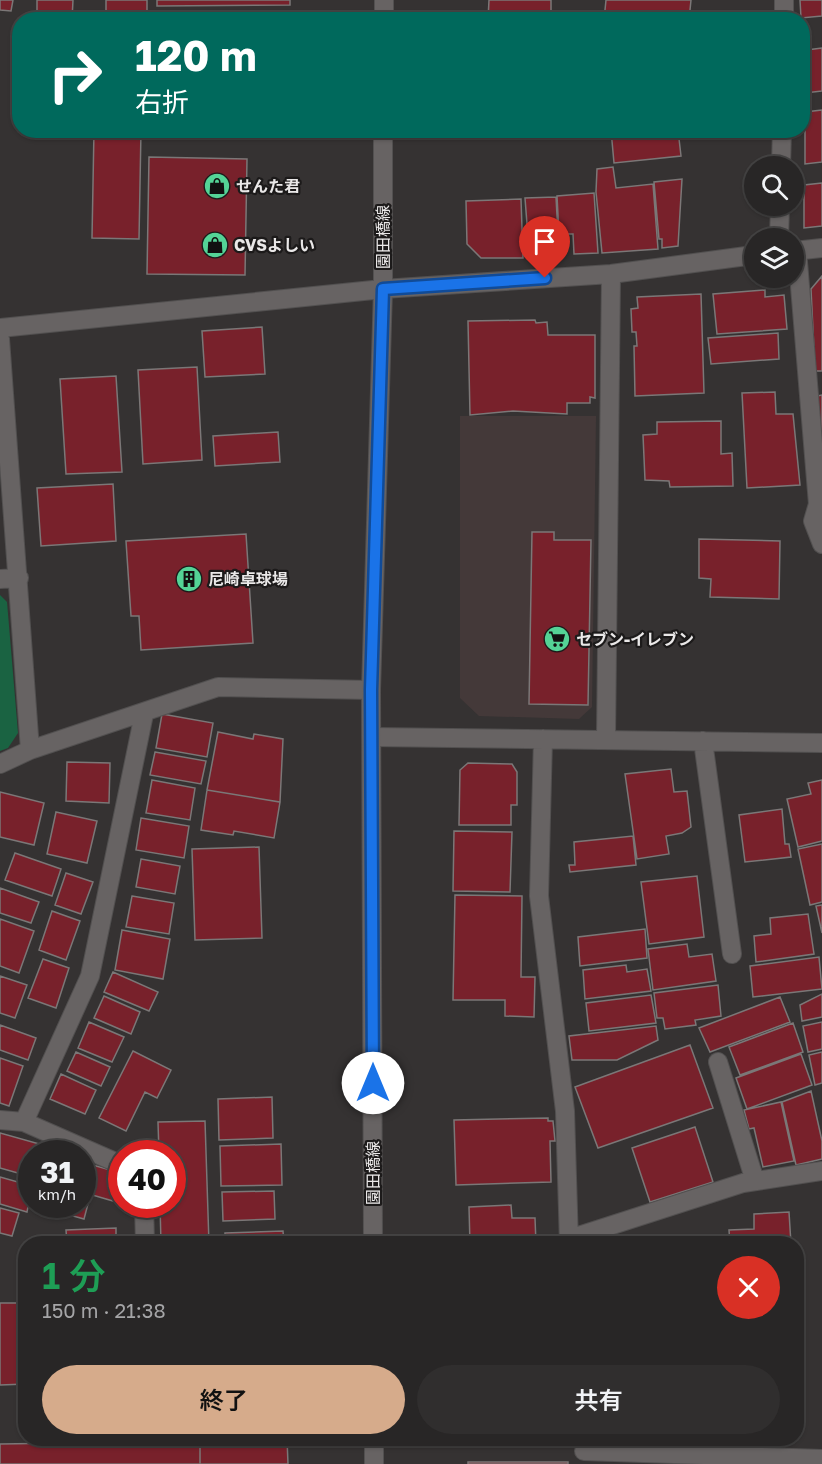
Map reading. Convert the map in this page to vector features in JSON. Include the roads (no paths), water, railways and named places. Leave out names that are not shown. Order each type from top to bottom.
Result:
[{"type":"street","name":"園田橋線","points":[[373,1236],[373,736],[371,690],[383,289],[383,138]]},
{"type":"street","points":[[781,156],[782,138]]},
{"type":"street","points":[[804,249],[822,248]]},
{"type":"street","points":[[0,328],[383,289],[610,274],[744,256]]},
{"type":"street","points":[[606,740],[610,274]]},
{"type":"street","points":[[799,288],[820,503],[813,521],[822,544]]},
{"type":"street","points":[[0,339],[30,750]]},
{"type":"street","points":[[0,579],[19,578]]},
{"type":"street","points":[[0,764],[30,750],[144,714],[218,687],[371,690]]},
{"type":"street","points":[[24,1122],[90,976],[144,714]]},
{"type":"street","points":[[373,736],[822,743]]},
{"type":"street","points":[[543,739],[539,896],[565,1111],[569,1236]]},
{"type":"street","points":[[704,741],[732,954]]},
{"type":"street","points":[[718,1062],[754,1181]]},
{"type":"street","points":[[0,1120],[24,1122],[108,1159]]},
{"type":"street","points":[[584,1236],[754,1181],[822,1170]]},
{"type":"street","points":[[144,1218],[144,1236]]},
{"type":"street","points":[[374,1446],[374,1464]]},
{"type":"street","points":[[584,1451],[822,1459]]},
{"type":"place","name":"せんた君","points":[[217,186]]},
{"type":"place","name":"CVSよしい","points":[[215,245]]},
{"type":"place","name":"尼崎卓球場","points":[[189,579]]},
{"type":"place","name":"セブン-イレブン","points":[[557,639]]}]
